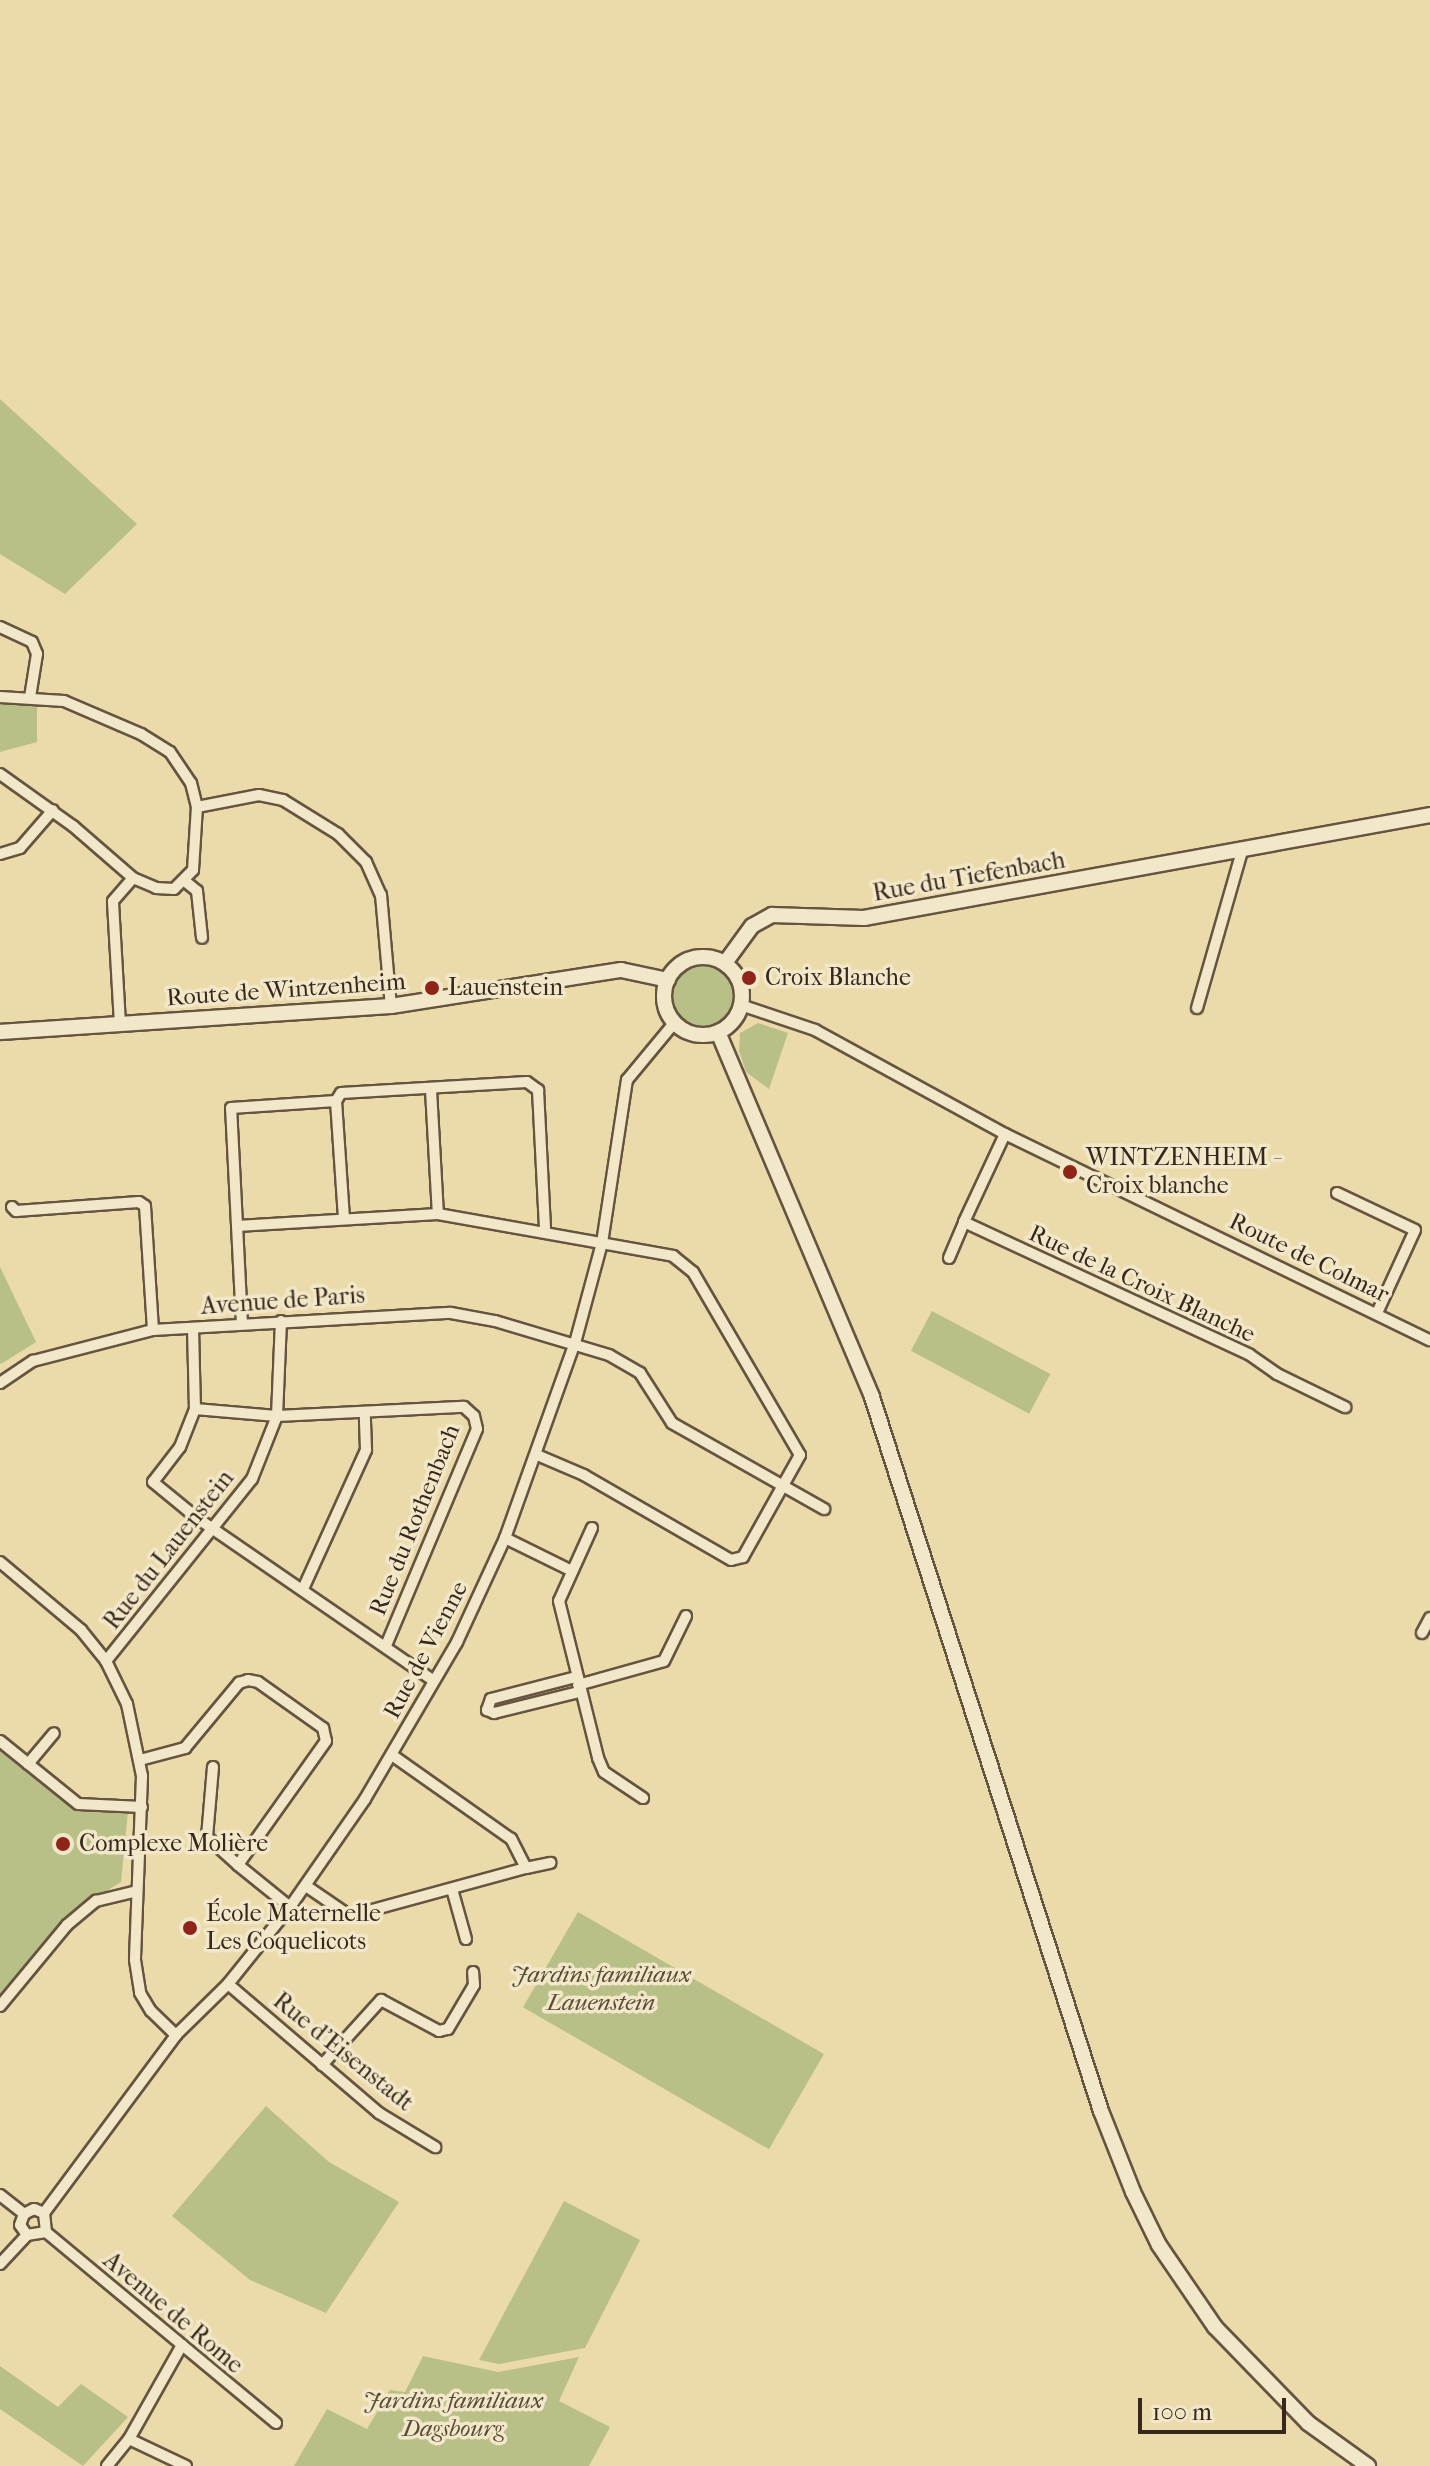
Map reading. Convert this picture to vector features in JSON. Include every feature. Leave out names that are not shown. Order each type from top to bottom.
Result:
[{"type":"main road","name":"Rue du Tiefenbach","points":[[725,963],[752,926],[772,915],[864,918],[1430,815]]},
{"type":"main road","points":[[695,958],[725,963],[737,977],[741,1005],[732,1022],[718,1032],[702,1035],[675,1022],[666,1008],[668,980],[680,965],[695,958]]},
{"type":"main road","name":"Route de Wintzenheim","points":[[0,1032],[391,1006],[621,970],[668,980]]},
{"type":"main road","points":[[718,1032],[872,1397],[1101,2111],[1133,2192],[1159,2245],[1215,2327],[1308,2423],[1368,2466]]},
{"type":"street","points":[[0,627],[32,642],[37,654],[30,697]]},
{"type":"street","points":[[0,697],[64,701],[113,719],[170,752],[191,783],[197,807],[193,870],[186,882],[174,889],[156,888],[133,878],[53,810],[0,774]]},
{"type":"street","points":[[197,807],[259,795],[297,808],[340,836],[366,862],[381,895],[391,1006]]},
{"type":"street","points":[[0,854],[20,848],[53,810]]},
{"type":"street","points":[[1197,1008],[1242,851]]},
{"type":"street","points":[[120,1024],[113,901],[133,878]]},
{"type":"street","points":[[186,882],[197,891],[202,938]]},
{"type":"street","points":[[741,1005],[815,1030],[1001,1132],[949,1258]]},
{"type":"street","name":"Rue de Vienne","points":[[44,2213],[176,2035],[228,1984],[306,1886],[392,1755],[433,1680],[505,1538],[575,1343],[602,1243],[627,1080],[675,1022]]},
{"type":"street","points":[[344,1219],[336,1101],[341,1093],[527,1082],[538,1090],[545,1229]]},
{"type":"street","points":[[431,1090],[438,1214]]},
{"type":"street","points":[[242,1324],[231,1108],[336,1101]]},
{"type":"street","name":"Route de Colmar","points":[[1001,1132],[1430,1340]]},
{"type":"street","points":[[1337,1193],[1415,1230],[1377,1313]]},
{"type":"street","points":[[12,1207],[16,1211],[139,1202],[145,1206],[153,1330]]},
{"type":"street","points":[[237,1226],[438,1214],[545,1229],[673,1256],[693,1272],[800,1455],[743,1557],[731,1560],[584,1475],[537,1455]]},
{"type":"street","name":"Rue de la Croix Blanche","points":[[964,1222],[1250,1355],[1277,1374],[1345,1407]]},
{"type":"street","name":"Avenue de Paris","points":[[0,1383],[46,1357],[153,1330],[451,1313],[575,1343],[640,1373],[672,1423],[824,1509]]},
{"type":"street","name":"Rue du Lauenstein","points":[[106,1661],[217,1528],[252,1479],[277,1416],[281,1321]]},
{"type":"street","points":[[193,1328],[195,1409],[180,1447],[153,1482],[197,1518],[217,1528],[433,1680]]},
{"type":"street","name":"Rue du Rothenbach","points":[[195,1409],[277,1416],[464,1407],[474,1416],[477,1429],[386,1646]]},
{"type":"street","points":[[303,1589],[366,1450],[365,1414]]},
{"type":"street","points":[[592,1528],[559,1601],[578,1685],[604,1772],[643,1798]]},
{"type":"street","points":[[505,1538],[572,1571]]},
{"type":"street","points":[[2,1567],[81,1630],[106,1661],[127,1704],[140,1760],[142,1807],[135,1960],[140,1993],[151,2011],[176,2035]]},
{"type":"street","points":[[578,1685],[491,1699],[487,1710],[494,1713],[664,1661],[686,1616]]},
{"type":"street","points":[[1422,1633],[1430,1618]]},
{"type":"street","points":[[140,1760],[185,1748],[239,1683],[248,1680],[258,1682],[323,1728],[326,1741],[238,1865]]},
{"type":"street","points":[[28,1764],[54,1733]]},
{"type":"street","points":[[0,1741],[78,1804],[142,1807]]},
{"type":"street","points":[[392,1755],[511,1839],[526,1868]]},
{"type":"street","points":[[213,1767],[207,1837],[290,1907]]},
{"type":"street","points":[[306,1886],[350,1916],[550,1863]]},
{"type":"street","points":[[452,1889],[466,1939]]},
{"type":"street","points":[[0,2006],[67,1925],[96,1901],[137,1891]]},
{"type":"street","points":[[322,2065],[381,2000],[439,2031],[448,2029],[474,1985],[473,1972]]},
{"type":"street","name":"Rue d'Eisenstadt","points":[[228,1984],[379,2113],[435,2147]]},
{"type":"street","points":[[0,2195],[24,2214]]},
{"type":"street","points":[[0,2264],[27,2235],[46,2232],[44,2213],[34,2209],[24,2214],[20,2225],[27,2235]]},
{"type":"street","name":"Avenue de Rome","points":[[46,2232],[276,2423]]},
{"type":"street","points":[[107,2466],[129,2439],[182,2345]]},
{"type":"street","points":[[129,2439],[186,2466]]},
{"type":"green space","points":[[0,399],[137,524],[65,594],[0,554]]},
{"type":"green space","points":[[0,704],[37,705],[37,742],[0,752]]},
{"type":"green space","points":[[703,965],[715,967],[725,974],[732,984],[732,1008],[725,1018],[715,1025],[703,1027],[691,1025],[681,1018],[674,1008],[672,996],[674,984],[681,974],[691,967]]},
{"type":"green space","points":[[758,1023],[788,1033],[769,1089],[746,1072],[739,1051],[740,1033]]},
{"type":"green space","points":[[0,1267],[36,1342],[1,1364],[0,1363]]},
{"type":"green space","points":[[932,1311],[1050,1374],[1029,1414],[911,1351]]},
{"type":"green space","name":"Complexe Molière","points":[[0,1747],[75,1809],[128,1811],[121,1882],[65,1917],[0,1995]]},
{"type":"green space","name":"Jardins familiaux Lauenstein","points":[[578,1912],[824,2054],[769,2149],[523,2007]]},
{"type":"green space","points":[[266,2106],[329,2162],[399,2202],[326,2313],[250,2280],[172,2216]]},
{"type":"green space","points":[[564,2201],[640,2240],[585,2348],[499,2364],[479,2360]]},
{"type":"green space","name":"Jardins familiaux Dagsbourg","points":[[423,2356],[498,2372],[579,2357],[559,2401],[610,2427],[589,2466],[294,2466],[327,2409],[367,2429],[390,2390],[405,2392]]},
{"type":"green space","points":[[0,2366],[58,2407],[81,2384],[128,2417],[83,2466],[0,2409]]},
{"type":"place","name":"Croix Blanche","points":[[749,978]]},
{"type":"place","name":"Lauenstein","points":[[432,988]]},
{"type":"place","name":"WINTZENHEIM - Croix blanche","points":[[1070,1172]]},
{"type":"place","name":"Complexe Molière","points":[[63,1844]]},
{"type":"place","name":"École Maternelle Les Coquelicots","points":[[190,1928]]}]
